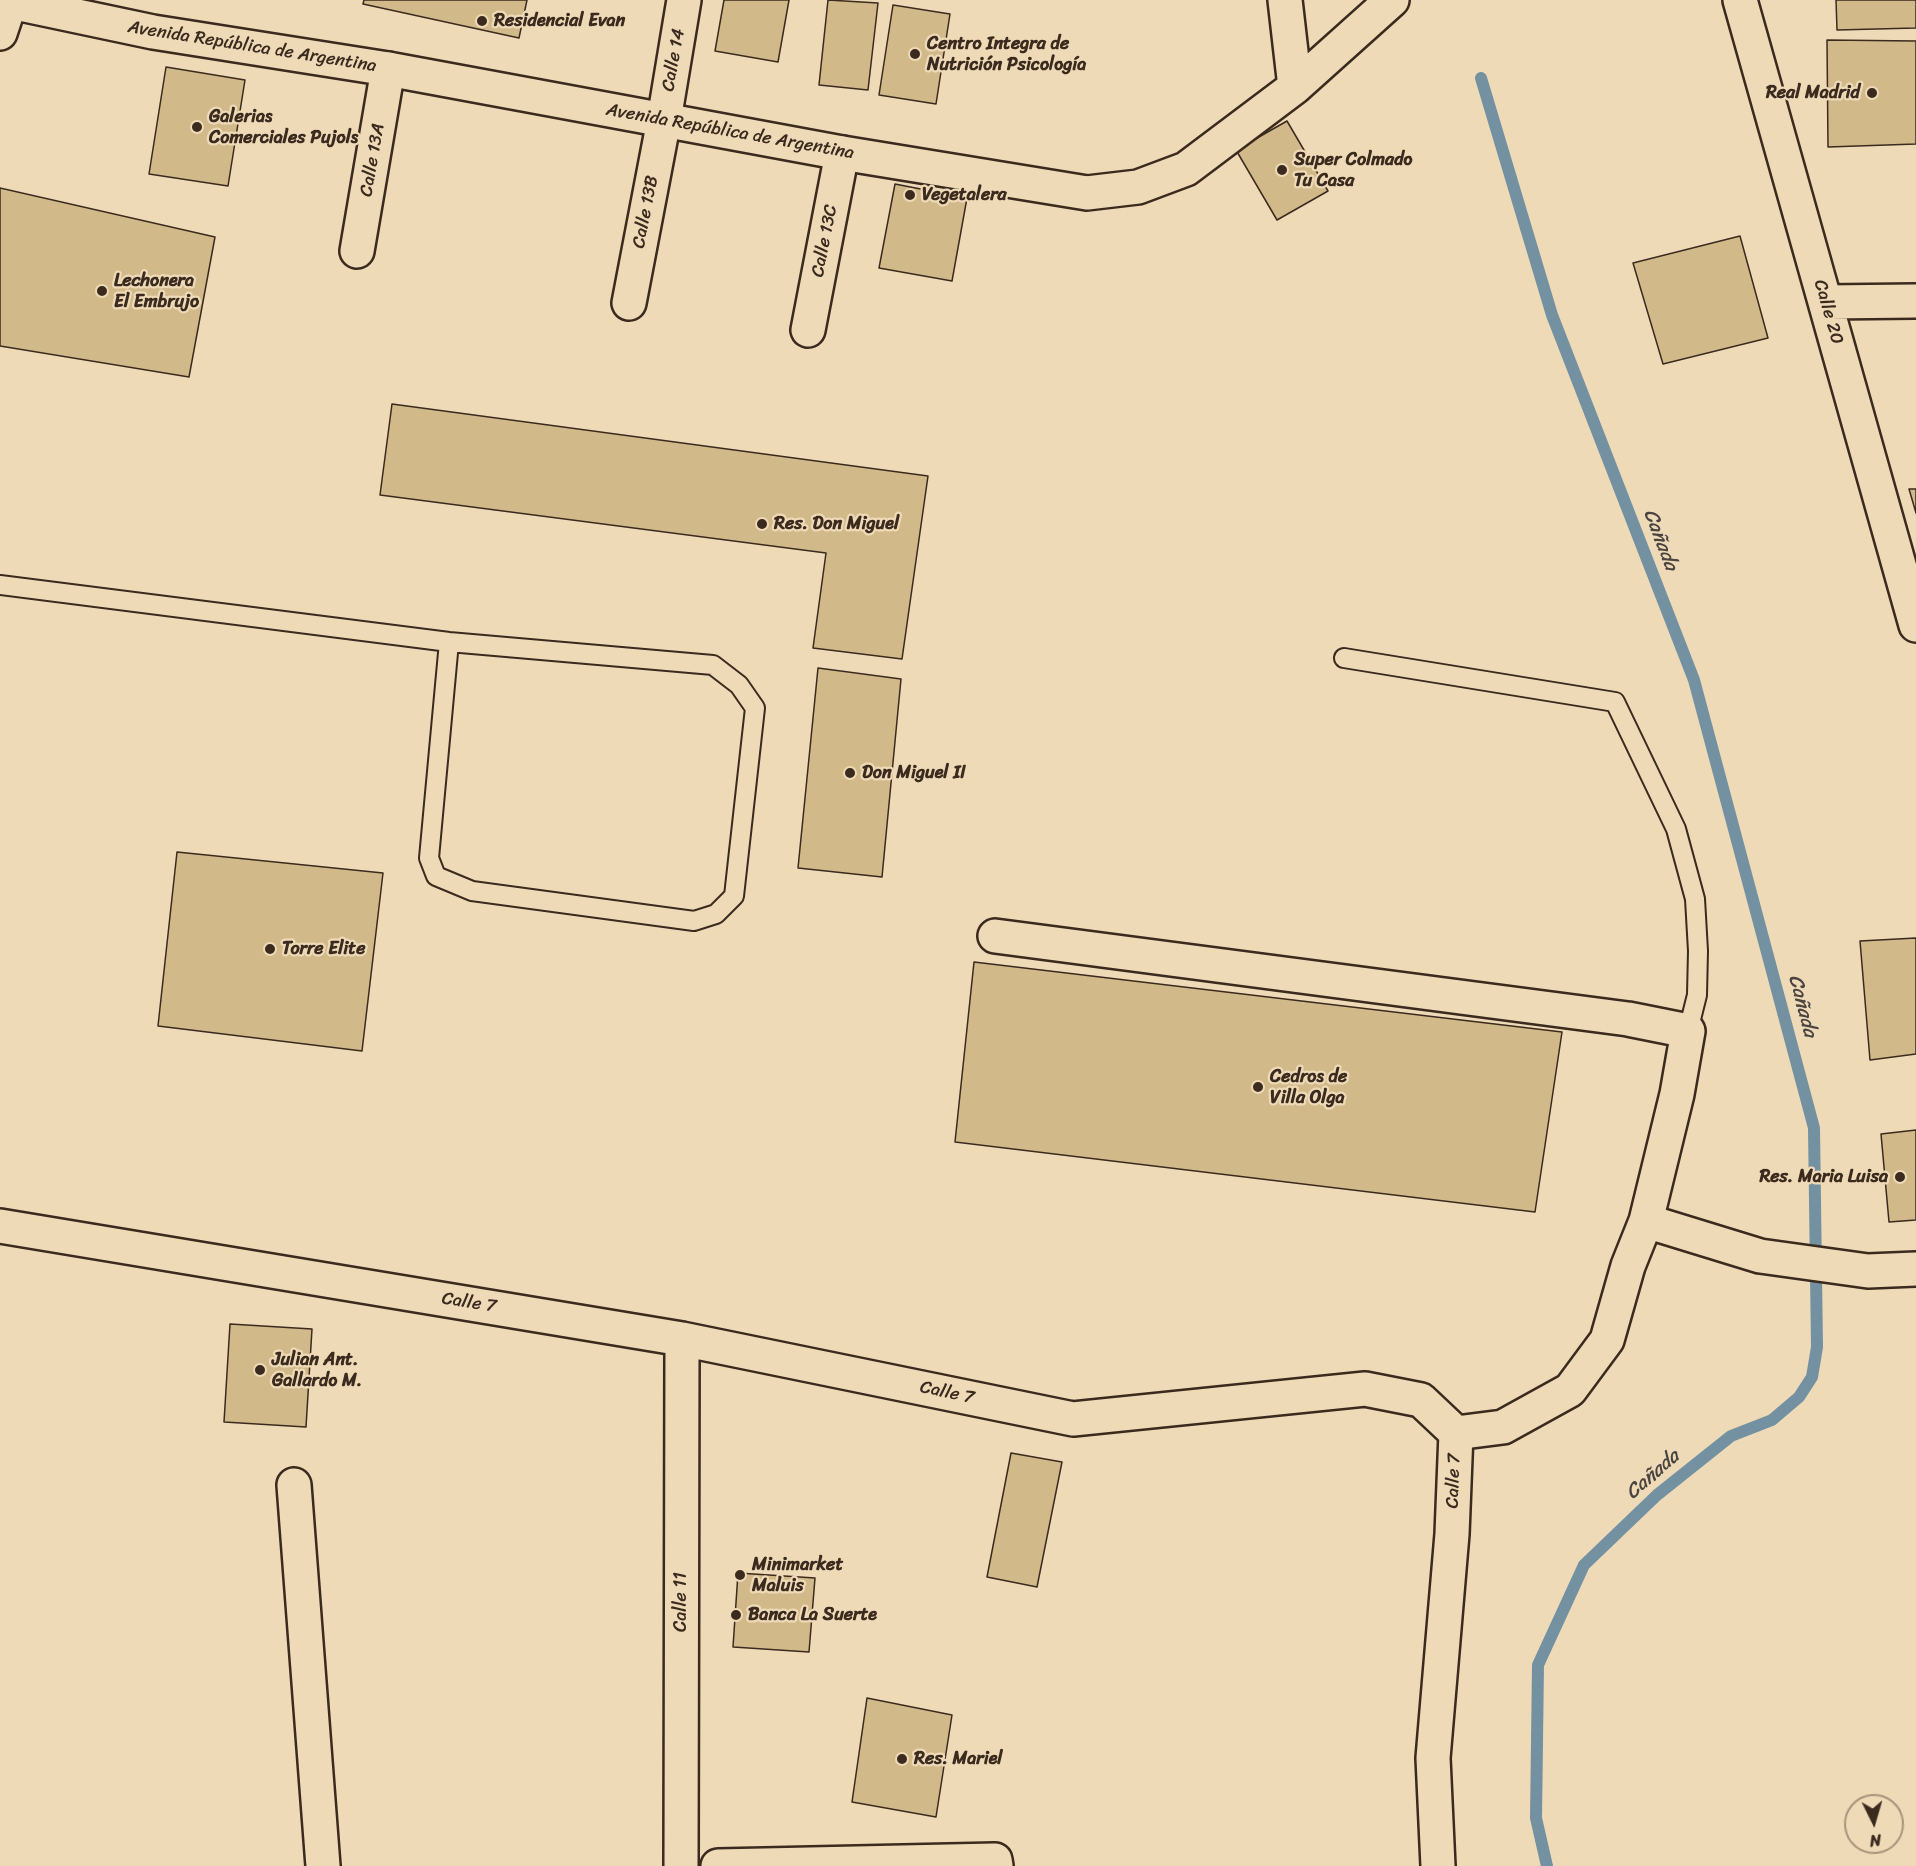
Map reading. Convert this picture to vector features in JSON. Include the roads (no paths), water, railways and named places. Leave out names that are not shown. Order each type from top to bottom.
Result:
[{"type":"street","name":"Calle 14","points":[[664,120],[684,0]]},
{"type":"street","points":[[1285,0],[1295,87]]},
{"type":"street","name":"Avenida República de Argentina","points":[[11,1],[153,32],[388,69],[842,153],[1087,193],[1138,187],[1186,169],[1295,87],[1392,0]]},
{"type":"street","name":"Calle 20","points":[[1740,0],[1916,625]]},
{"type":"street","points":[[0,33],[11,1]]},
{"type":"street","name":"Calle 13A","points":[[357,251],[388,69]]},
{"type":"street","name":"Calle 13B","points":[[629,303],[664,120]]},
{"type":"street","name":"Calle 13C","points":[[808,330],[842,153]]},
{"type":"street","points":[[1825,302],[1916,301]]},
{"type":"street","points":[[995,936],[1628,1019],[1688,1031],[1677,1094],[1646,1221],[1628,1266],[1607,1340],[1570,1390],[1503,1427],[1456,1432]]},
{"type":"street","points":[[1646,1221],[1760,1256],[1868,1271],[1916,1269]]},
{"type":"street","name":"Calle 7","points":[[0,1226],[682,1339],[1073,1419],[1365,1389],[1421,1400],[1456,1432],[1452,1534],[1433,1758],[1438,1866]]},
{"type":"street","name":"Calle 11","points":[[681,1866],[682,1339]]},
{"type":"street","points":[[294,1485],[323,1866]]},
{"type":"street","points":[[718,1866],[995,1860],[996,1866]]},
{"type":"lane","points":[[0,585],[449,642],[713,665],[739,685],[755,708],[734,896],[717,914],[694,921],[472,891],[436,876],[429,858],[449,642]]},
{"type":"lane","points":[[1344,658],[1615,702],[1676,829],[1695,899],[1698,951],[1697,994],[1688,1031]]},
{"type":"waterway","name":"Cañada","points":[[1481,78],[1552,315],[1694,680],[1814,1128],[1817,1347],[1812,1377],[1799,1397],[1772,1420],[1731,1436],[1657,1495],[1584,1565],[1538,1665],[1536,1818],[1547,1866]]},
{"type":"place","name":"Residencial Evan","points":[[482,21]]},
{"type":"place","name":"Centro Integra de Nutrición Psicología","points":[[915,54]]},
{"type":"place","name":"Real Madrid","points":[[1872,93]]},
{"type":"place","name":"Galerias Comerciales Pujols","points":[[197,127]]},
{"type":"place","name":"Super Colmado Tu Casa","points":[[1282,170]]},
{"type":"place","name":"Vegetalera","points":[[910,195]]},
{"type":"place","name":"Lechonera El Embrujo","points":[[102,291]]},
{"type":"place","name":"Res. Don Miguel","points":[[762,524]]},
{"type":"place","name":"Don Miguel II","points":[[850,773]]},
{"type":"place","name":"Torre Elite","points":[[270,949]]},
{"type":"place","name":"Cedros de Villa Olga","points":[[1258,1087]]},
{"type":"place","name":"Res. Maria Luisa","points":[[1900,1177]]},
{"type":"place","name":"Julian Ant. Gallardo M.","points":[[260,1370]]},
{"type":"place","name":"Minimarket Maluis","points":[[740,1575]]},
{"type":"place","name":"Banca La Suerte","points":[[736,1615]]},
{"type":"place","name":"Res. Mariel","points":[[902,1759]]}]
